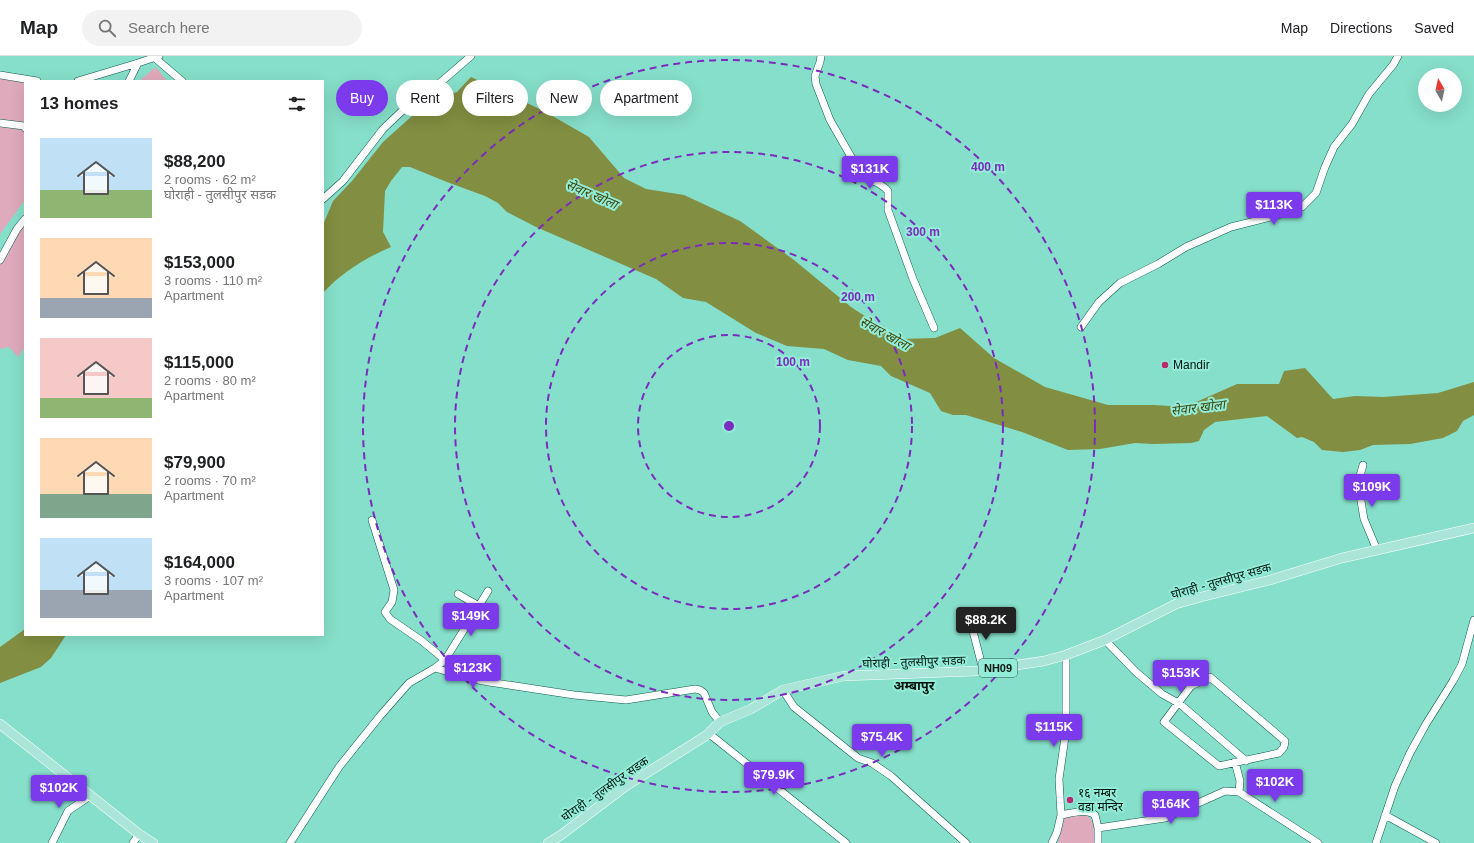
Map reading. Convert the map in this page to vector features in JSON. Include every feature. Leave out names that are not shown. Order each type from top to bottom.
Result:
[{"type":"main road","name":"घोराही - तुलसीपुर सडक","points":[[548,843],[561,835],[626,786],[707,735],[720,722],[751,709],[783,690],[844,676],[983,670],[1044,661],[1066,655],[1105,640],[1176,604],[1270,580],[1342,558],[1474,528]]},
{"type":"main road","points":[[0,724],[90,796],[153,843]]},
{"type":"street","points":[[324,198],[343,181],[383,129],[401,112],[434,88],[471,56]]},
{"type":"street","points":[[820,56],[820,62],[815,76],[816,84],[830,120],[864,177],[878,183],[888,191],[888,210],[913,279],[934,328]]},
{"type":"street","points":[[1081,327],[1099,302],[1120,283],[1158,264],[1186,247],[1231,227],[1275,216],[1302,207],[1316,193],[1334,147],[1352,124],[1369,94],[1393,65],[1398,56]]},
{"type":"street","points":[[81,80],[157,57],[181,80]]},
{"type":"street","points":[[130,80],[138,63]]},
{"type":"street","points":[[0,75],[31,80]]},
{"type":"street","points":[[0,123],[24,126]]},
{"type":"street","points":[[0,260],[17,229],[24,220]]},
{"type":"street","points":[[1363,465],[1358,483],[1361,504],[1364,519],[1377,550]]},
{"type":"street","points":[[372,520],[394,590],[392,602],[385,612],[390,619],[445,660]]},
{"type":"street","points":[[290,843],[339,767],[380,716],[409,683],[435,668],[445,660],[488,591]]},
{"type":"street","points":[[458,594],[479,606]]},
{"type":"street","points":[[969,618],[983,670]]},
{"type":"street","points":[[1376,843],[1395,786],[1410,754],[1462,664],[1474,620]]},
{"type":"street","points":[[1105,640],[1136,672],[1162,694],[1178,703],[1246,760]]},
{"type":"street","points":[[1052,843],[1057,832],[1061,815],[1059,779],[1066,730],[1066,655]]},
{"type":"street","points":[[435,668],[472,679],[489,682],[626,700],[695,689],[704,693],[712,712],[720,722]]},
{"type":"street","points":[[1210,677],[1285,741],[1284,747],[1278,753],[1219,766],[1164,722],[1178,703],[1191,686],[1210,677]]},
{"type":"street","points":[[783,690],[794,707],[858,758],[872,763],[891,776],[966,843]]},
{"type":"street","points":[[707,735],[712,736],[846,843]]},
{"type":"street","points":[[1235,762],[1240,781],[1239,792]]},
{"type":"street","points":[[1098,828],[1165,818],[1225,791],[1239,792],[1318,843]]},
{"type":"street","points":[[52,843],[68,811],[90,796]]},
{"type":"street","points":[[1061,815],[1083,811],[1092,812],[1095,815],[1098,828],[1098,843]]},
{"type":"street","points":[[1385,815],[1436,843]]},
{"type":"street","points":[[133,843],[139,834]]},
{"type":"shaded area","points":[[156,67],[166,80],[140,80]]},
{"type":"shaded area","points":[[0,78],[24,82],[24,201],[0,234]]},
{"type":"shaded area","points":[[24,225],[24,348],[18,357],[9,347],[0,349],[0,263]]},
{"type":"shaded area","points":[[1084,815],[1093,822],[1094,843],[1058,843],[1065,817]]},
{"type":"water","points":[[471,77],[477,80],[468,80]]},
{"type":"water","name":"सेवार खोला","points":[[462,87],[462,116],[528,116],[528,103],[536,107],[536,116],[552,116],[589,137],[624,178],[646,189],[684,195],[740,221],[794,260],[851,307],[900,339],[935,338],[960,328],[994,358],[1045,387],[1108,405],[1185,407],[1237,384],[1279,384],[1284,371],[1305,368],[1333,399],[1355,396],[1383,397],[1438,393],[1474,382],[1474,415],[1463,421],[1457,431],[1443,438],[1410,444],[1373,445],[1360,450],[1343,452],[1322,450],[1314,442],[1302,437],[1297,438],[1267,416],[1215,422],[1204,430],[1199,441],[1191,443],[1135,443],[1100,449],[1068,450],[1022,432],[966,415],[953,415],[941,411],[930,393],[891,376],[881,366],[848,360],[824,349],[787,346],[756,333],[706,302],[683,298],[656,279],[536,227],[507,212],[498,203],[485,196],[410,167],[402,167],[385,191],[383,232],[391,247],[355,266],[324,292],[324,223],[333,201],[352,181],[383,142],[412,116],[454,116],[454,93]]},
{"type":"water","points":[[24,630],[24,636],[65,636],[51,658],[41,667],[0,683],[0,647]]},
{"type":"place","name":"Mandir","points":[[1165,365]]},
{"type":"place","name":"१६ नम्बर वडा मन्दिर","points":[[1070,800]]},
{"type":"district","name":"अम्बापुर","points":[[914,685]]}]
